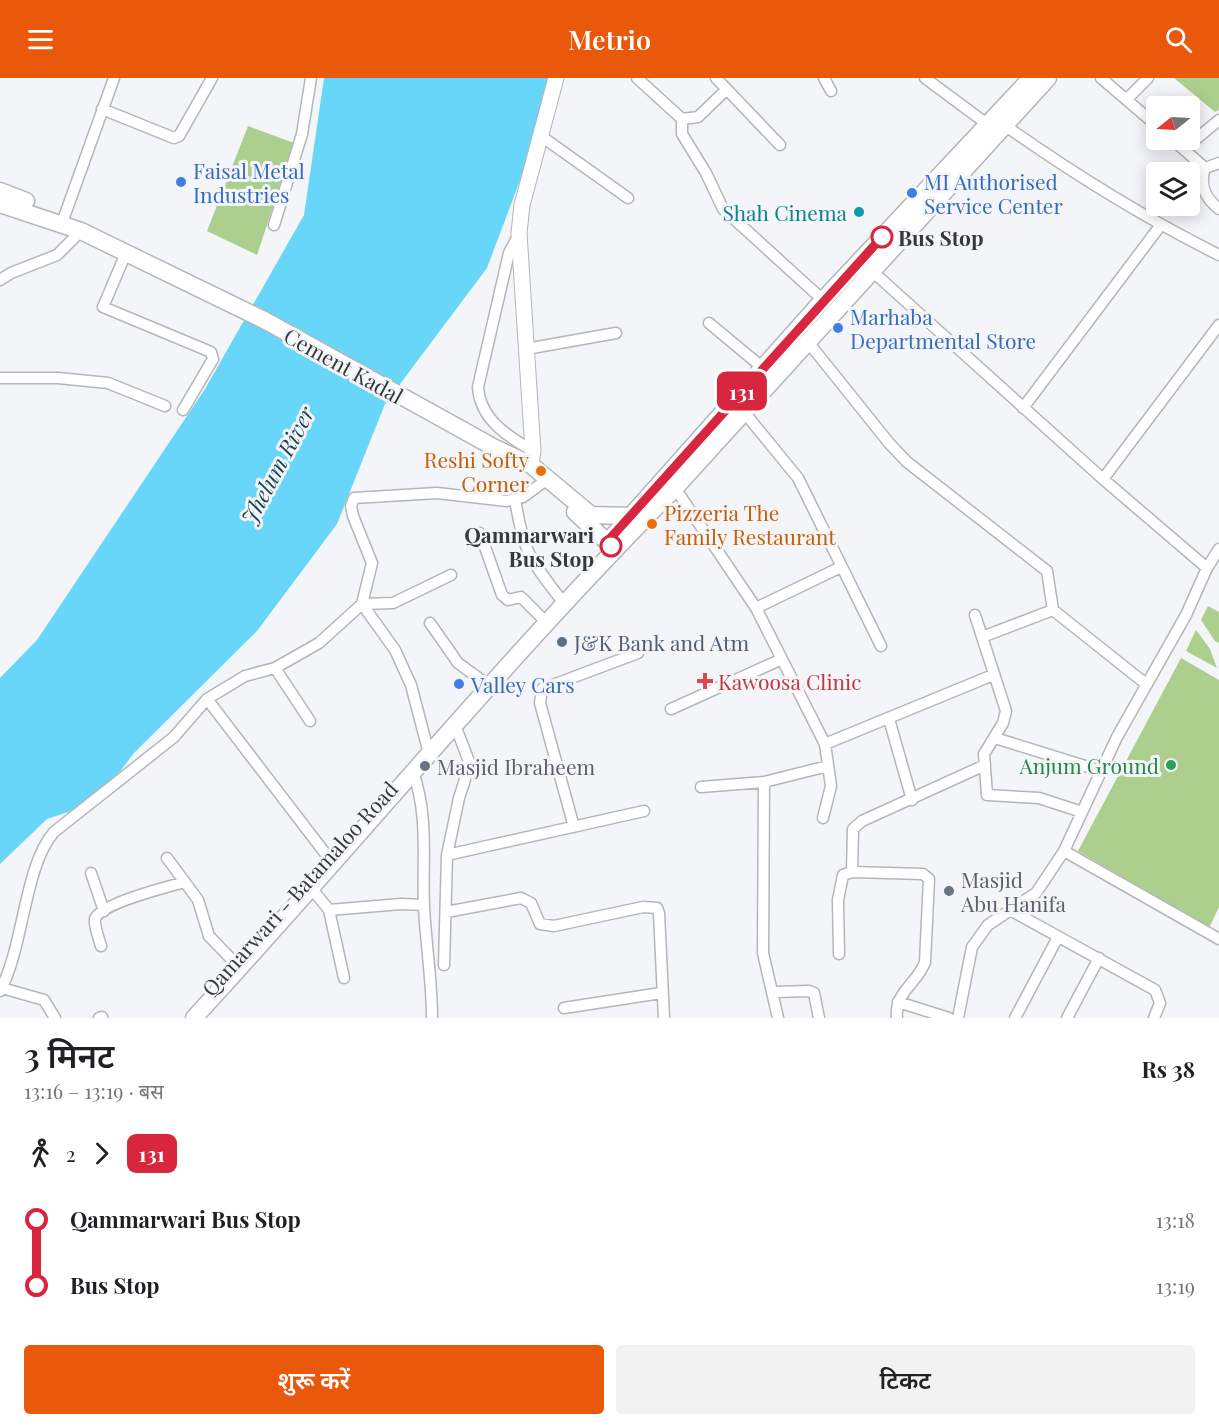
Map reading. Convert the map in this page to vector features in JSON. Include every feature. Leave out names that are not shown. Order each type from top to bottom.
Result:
[{"type":"main road","points":[[610,546],[675,488],[872,271],[1031,78]]},
{"type":"main road","points":[[610,546],[631,516],[823,300],[995,124],[1048,78]]},
{"type":"main road","points":[[0,191],[42,207],[62,223]]},
{"type":"main road","points":[[0,204],[62,223]]},
{"type":"main road","name":"Cement Kadal","points":[[62,223],[266,321],[540,470]]},
{"type":"main road","points":[[540,470],[591,515],[631,516]]},
{"type":"main road","points":[[540,470],[610,546]]},
{"type":"main road","name":"Qamarwari - Batamaloo Road","points":[[184,1018],[559,597],[610,546]]},
{"type":"main road","name":"Qamarwari - Batamaloo Road","points":[[199,1016],[610,546]]},
{"type":"street","points":[[62,223],[114,78]]},
{"type":"street","points":[[102,109],[174,138],[179,135],[212,78]]},
{"type":"street","points":[[274,225],[302,134],[311,78]]},
{"type":"street","points":[[55,1018],[44,1000],[1,989],[14,957],[44,844],[54,832],[174,737],[207,699],[245,676],[276,668],[319,643],[362,604],[372,563],[353,516],[351,506],[354,498],[437,493],[507,501],[523,497],[540,470],[526,349],[519,233],[522,205],[556,78]]},
{"type":"street","points":[[637,78],[682,119],[682,134],[706,173],[723,209],[823,300]]},
{"type":"street","points":[[716,78],[726,90],[753,113],[780,145]]},
{"type":"street","points":[[824,78],[831,91]]},
{"type":"street","points":[[925,78],[1160,226],[1219,255]]},
{"type":"street","points":[[1101,78],[1146,116]]},
{"type":"street","points":[[1127,99],[1148,78]]},
{"type":"street","points":[[682,119],[698,117],[726,90]]},
{"type":"street","points":[[1200,136],[1219,120]]},
{"type":"street","points":[[541,136],[628,198]]},
{"type":"street","points":[[1185,150],[1204,168]]},
{"type":"street","points":[[1204,168],[1219,163]]},
{"type":"street","points":[[1204,168],[1201,178],[1203,189],[1209,201],[1219,209]]},
{"type":"street","points":[[1023,408],[1160,226]]},
{"type":"street","points":[[0,280],[11,273],[57,255],[81,231]]},
{"type":"street","points":[[519,233],[509,253],[477,387],[483,411],[540,470]]},
{"type":"street","points":[[126,253],[104,307],[211,352],[213,359],[183,410]]},
{"type":"street","points":[[872,271],[1103,479],[1207,568]]},
{"type":"street","points":[[709,323],[763,368]]},
{"type":"street","points":[[1103,479],[1219,325]]},
{"type":"street","points":[[526,349],[616,333]]},
{"type":"street","points":[[808,342],[907,462],[1047,571],[1053,610],[1146,684]]},
{"type":"street","points":[[0,378],[58,378],[108,383],[165,406]]},
{"type":"street","points":[[744,412],[798,478],[881,646]]},
{"type":"street","points":[[675,488],[756,608],[825,744],[831,786],[823,818]]},
{"type":"street","points":[[515,499],[522,539],[528,556],[559,597]]},
{"type":"street","points":[[480,533],[502,595],[508,600],[521,597],[541,617]]},
{"type":"street","points":[[958,1018],[972,946],[988,925],[1036,893],[1064,851],[1101,771],[1146,684],[1186,615],[1207,568],[1219,549]]},
{"type":"street","points":[[756,608],[841,567]]},
{"type":"street","points":[[362,604],[393,603],[451,575]]},
{"type":"street","points":[[362,604],[395,650],[411,686],[427,746]]},
{"type":"street","points":[[982,637],[1053,610]]},
{"type":"street","points":[[975,615],[1006,711],[984,754],[987,796],[1039,798],[1082,812]]},
{"type":"street","points":[[430,623],[458,663],[484,682]]},
{"type":"street","points":[[574,827],[540,695],[542,690],[549,685],[638,653]]},
{"type":"street","points":[[671,710],[782,659]]},
{"type":"street","points":[[276,668],[310,721]]},
{"type":"street","points":[[825,744],[993,675]]},
{"type":"street","points":[[207,699],[328,857]]},
{"type":"street","points":[[889,719],[912,800]]},
{"type":"street","points":[[444,965],[447,855],[459,798],[470,764],[455,725]]},
{"type":"street","points":[[994,738],[1101,771]]},
{"type":"street","points":[[852,872],[853,828],[862,821],[985,765]]},
{"type":"street","points":[[701,787],[764,782],[828,766]]},
{"type":"street","points":[[413,771],[423,805],[424,905],[432,1018]]},
{"type":"street","points":[[764,782],[764,952],[778,1018]]},
{"type":"street","points":[[447,855],[644,811]]},
{"type":"street","points":[[1064,851],[1219,939]]},
{"type":"street","points":[[167,858],[200,904],[209,936],[234,962]]},
{"type":"street","points":[[839,954],[838,900],[843,875],[852,872],[922,874],[929,879],[925,962],[898,1002],[897,1018]]},
{"type":"street","points":[[91,873],[104,911]]},
{"type":"street","points":[[101,946],[95,921],[96,916],[124,900],[185,882]]},
{"type":"street","points":[[312,889],[329,910],[344,978]]},
{"type":"street","points":[[446,912],[521,898],[531,903],[540,924],[554,926],[643,907],[657,908],[664,1018]]},
{"type":"street","points":[[329,910],[401,904],[424,905]]},
{"type":"street","points":[[1010,910],[1155,990],[1160,1003],[1154,1018]]},
{"type":"street","points":[[1015,1018],[1058,937]]},
{"type":"street","points":[[1067,1018],[1099,958]]},
{"type":"street","points":[[774,992],[809,991],[814,993],[819,1018]]},
{"type":"street","points":[[564,1008],[661,993]]},
{"type":"street","points":[[898,1002],[949,1018]]},
{"type":"green space","points":[[1174,78],[1219,78],[1219,110],[1215,112],[1200,100],[1200,96],[1196,96]]},
{"type":"green space","points":[[248,126],[294,143],[257,255],[207,231]]},
{"type":"green space","points":[[1208,606],[1219,612],[1219,643],[1215,641],[1201,620]]},
{"type":"green space","points":[[1196,630],[1210,649],[1217,668],[1186,651]]},
{"type":"green space","name":"Anjum Ground","points":[[1181,658],[1219,680],[1219,907],[1209,928],[1078,851]]},
{"type":"water","name":"Jhelum River","points":[[324,78],[550,78],[548,106],[487,268],[385,404],[337,524],[257,631],[134,753],[96,803],[47,819],[0,864],[0,678],[37,640],[205,389],[304,215]]},
{"type":"bus line","name":"131","points":[[611,546],[606,543],[882,237]]},
{"type":"place","name":"Faisal Metal Industries","points":[[181,182]]},
{"type":"place","name":"MI Authorised Service Center","points":[[912,193]]},
{"type":"place","name":"Shah Cinema","points":[[859,212]]},
{"type":"place","name":"Bus Stop","points":[[882,237]]},
{"type":"place","name":"Marhaba Departmental Store","points":[[838,328]]},
{"type":"place","name":"Reshi Softy Corner","points":[[541,471]]},
{"type":"place","name":"Pizzeria The Family Restaurant","points":[[652,524]]},
{"type":"place","name":"Qammarwari Bus Stop","points":[[611,546]]},
{"type":"place","name":"J&K Bank and Atm","points":[[562,642]]},
{"type":"place","name":"Kawoosa Clinic","points":[[705,681]]},
{"type":"place","name":"Valley Cars","points":[[459,684]]},
{"type":"place","name":"Anjum Ground","points":[[1171,765]]},
{"type":"place","name":"Masjid Ibraheem","points":[[425,766]]},
{"type":"place","name":"Masjid Abu Hanifa","points":[[949,891]]}]
